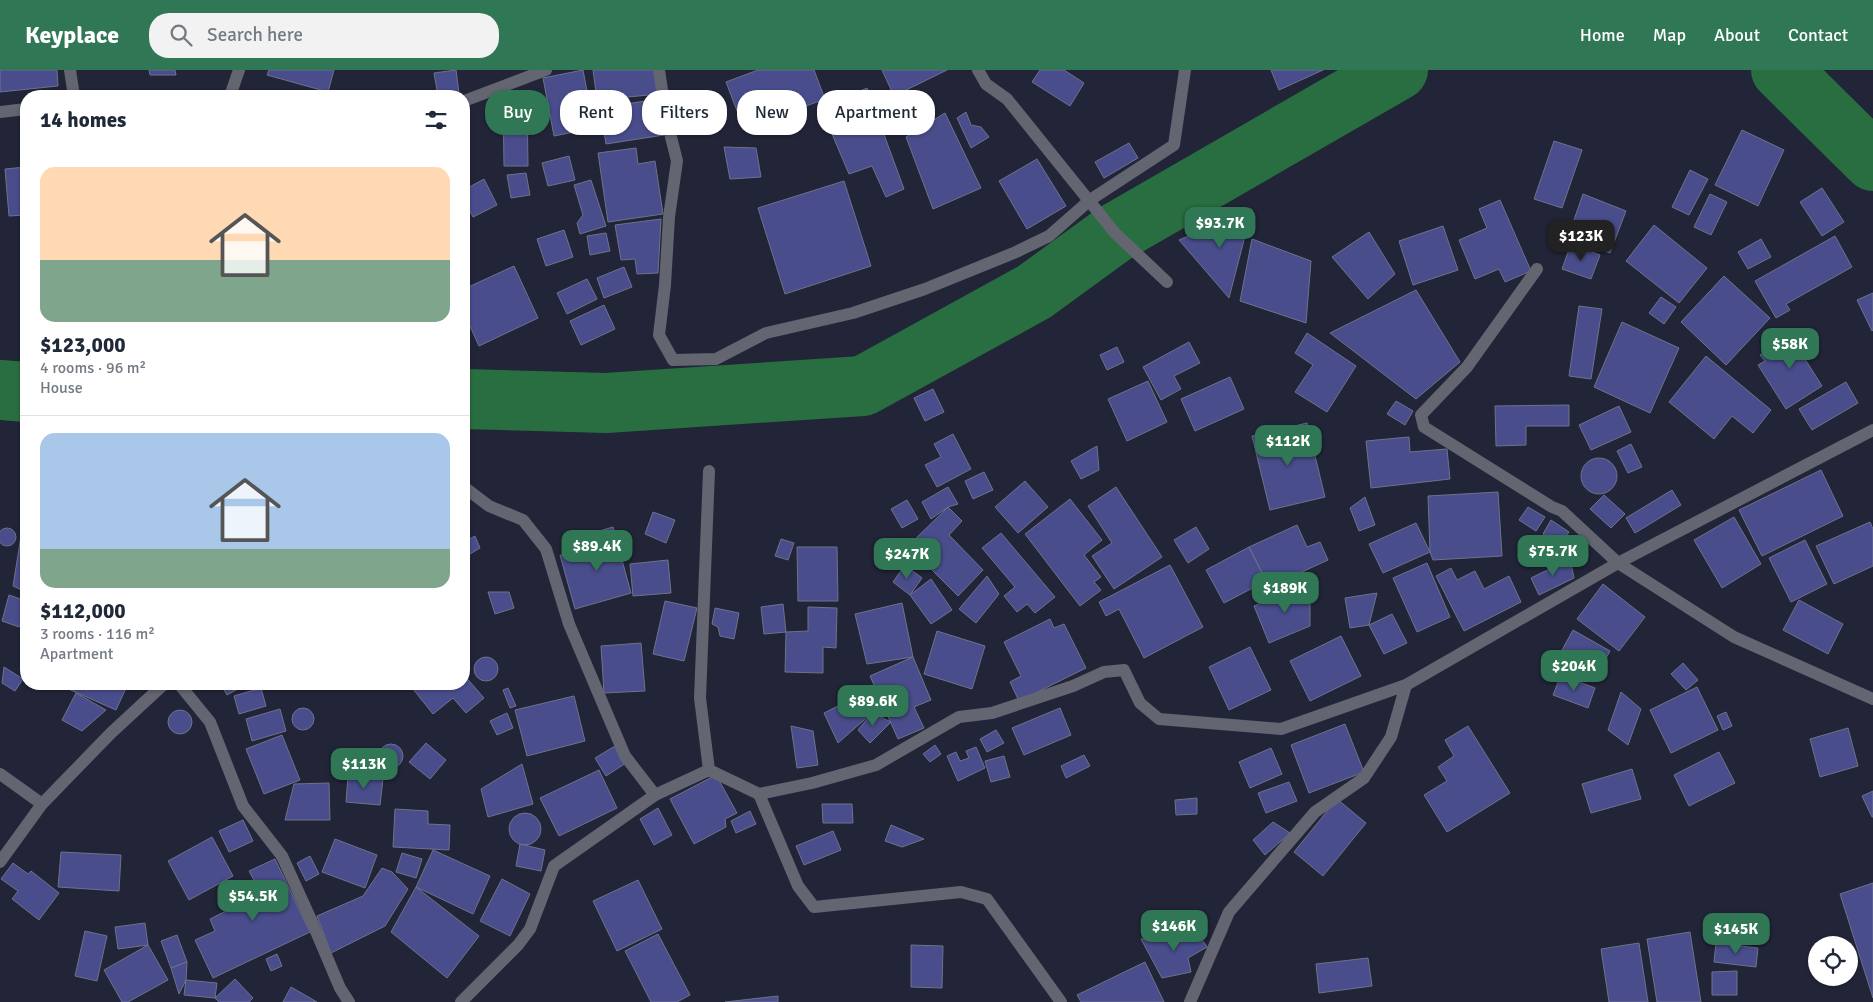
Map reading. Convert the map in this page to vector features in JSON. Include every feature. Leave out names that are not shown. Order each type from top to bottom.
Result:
[{"type":"street","points":[[70,70],[73,90]]},
{"type":"street","points":[[232,90],[239,70]]},
{"type":"street","points":[[470,99],[546,70]]},
{"type":"street","points":[[660,70],[666,117],[677,161],[669,217],[665,285],[658,336],[674,360],[716,359],[766,332],[852,313],[925,289],[1016,252],[1049,236],[1090,200],[1174,145],[1185,70]]},
{"type":"street","points":[[978,70],[986,84],[1007,99],[1115,233],[1167,282]]},
{"type":"street","points":[[0,112],[20,110]]},
{"type":"street","points":[[1537,269],[1466,368],[1421,415],[1424,427],[1544,502],[1562,511],[1618,563],[1734,637],[1873,699]]},
{"type":"street","points":[[709,770],[759,794],[812,782],[876,765],[959,718],[992,713],[1073,686],[1104,672],[1124,670],[1140,703],[1159,719],[1281,729],[1406,685],[1618,563],[1873,430]]},
{"type":"street","points":[[709,770],[700,698],[710,471]]},
{"type":"street","points":[[470,492],[489,506],[523,520],[546,549],[569,624],[625,756],[655,795]]},
{"type":"street","points":[[1190,1002],[1229,912],[1315,812],[1364,778],[1391,737],[1406,685]]},
{"type":"street","points":[[0,862],[42,804],[111,733],[158,690]]},
{"type":"street","points":[[184,690],[210,722],[243,806],[282,856],[340,988],[349,1002]]},
{"type":"street","points":[[461,1002],[518,945],[530,929],[554,866],[655,795],[709,770]]},
{"type":"street","points":[[0,774],[42,804]]},
{"type":"street","points":[[759,794],[798,886],[814,907],[961,892],[987,899],[1061,1002]]},
{"type":"building","points":[[0,70],[57,70],[58,86],[0,92]]},
{"type":"building","points":[[149,70],[175,70],[176,75],[150,75]]},
{"type":"building","points":[[269,70],[334,70],[329,90],[321,90],[267,75]]},
{"type":"building","points":[[456,70],[459,90],[437,90],[434,73]]},
{"type":"building","points":[[583,70],[587,90],[560,90],[560,135],[554,136],[550,115],[550,90],[545,90],[543,78]]},
{"type":"building","points":[[593,70],[657,70],[659,90],[642,90],[642,96],[632,97],[632,90],[596,90]]},
{"type":"building","points":[[758,70],[814,70],[822,90],[817,90],[817,102],[807,106],[807,90],[737,90],[737,111],[726,82]]},
{"type":"building","points":[[882,70],[947,70],[906,90],[891,90]]},
{"type":"building","points":[[1040,70],[1064,70],[1084,83],[1070,106],[1032,82]]},
{"type":"building","points":[[1271,70],[1323,70],[1279,90]]},
{"type":"building","points":[[642,101],[642,135],[664,135],[606,144],[604,135],[632,135],[632,103]]},
{"type":"building","points":[[966,112],[971,125],[981,127],[989,137],[971,148],[957,118]]},
{"type":"building","points":[[945,113],[981,188],[933,209],[906,137],[909,135],[935,135],[935,119]]},
{"type":"building","points":[[1742,130],[1784,150],[1758,206],[1715,185]]},
{"type":"building","points":[[504,135],[528,135],[528,166],[504,166]]},
{"type":"building","points":[[832,135],[884,135],[904,189],[886,197],[872,166],[849,174]]},
{"type":"building","points":[[1554,141],[1582,150],[1562,208],[1534,199]]},
{"type":"building","points":[[1129,143],[1138,158],[1104,178],[1095,162]]},
{"type":"building","points":[[724,147],[756,148],[761,177],[730,179]]},
{"type":"building","points":[[636,148],[638,164],[655,161],[663,214],[608,222],[598,153]]},
{"type":"building","points":[[569,156],[575,180],[548,186],[542,163]]},
{"type":"building","points":[[1037,159],[1066,206],[1027,229],[999,181]]},
{"type":"building","points":[[20,168],[20,215],[9,216],[5,169]]},
{"type":"building","points":[[1690,170],[1708,179],[1689,215],[1672,207]]},
{"type":"building","points":[[526,173],[530,195],[511,198],[507,175]]},
{"type":"building","points":[[484,179],[497,205],[473,217],[470,211],[470,187]]},
{"type":"building","points":[[591,180],[606,226],[580,234],[577,223],[583,215],[574,185]]},
{"type":"building","points":[[844,181],[871,266],[785,294],[758,208]]},
{"type":"building","points":[[1822,188],[1844,222],[1822,236],[1800,202]]},
{"type":"building","points":[[1583,194],[1626,211],[1610,253],[1568,237]]},
{"type":"building","points":[[1710,194],[1727,202],[1711,235],[1694,227]]},
{"type":"building","points":[[1500,200],[1531,271],[1505,282],[1499,269],[1475,279],[1459,240],[1487,228],[1479,209]]},
{"type":"building","points":[[1252,209],[1229,298],[1179,240]]},
{"type":"building","points":[[661,219],[658,273],[637,274],[635,259],[621,260],[615,225]]},
{"type":"building","points":[[1654,225],[1707,268],[1679,303],[1626,261]]},
{"type":"building","points":[[1443,226],[1458,270],[1413,285],[1399,241]]},
{"type":"building","points":[[564,230],[573,257],[546,266],[537,239]]},
{"type":"building","points":[[1369,232],[1395,274],[1368,299],[1332,257]]},
{"type":"building","points":[[606,233],[610,251],[590,255],[587,236]]},
{"type":"building","points":[[1835,236],[1852,267],[1786,304],[1790,310],[1776,318],[1755,281]]},
{"type":"building","points":[[1252,239],[1311,261],[1306,323],[1240,301]]},
{"type":"building","points":[[1761,239],[1771,257],[1748,269],[1738,252]]},
{"type":"building","points":[[1571,244],[1600,255],[1591,279],[1562,269]]},
{"type":"building","points":[[514,266],[538,318],[479,346],[470,326],[470,286]]},
{"type":"building","points":[[624,267],[632,287],[604,298],[597,278]]},
{"type":"building","points":[[1724,276],[1770,318],[1726,365],[1681,322]]},
{"type":"building","points":[[587,279],[597,299],[567,314],[557,293]]},
{"type":"building","points":[[1416,290],[1460,362],[1416,399],[1330,333]]},
{"type":"building","points":[[1873,293],[1873,330],[1872,331],[1857,300]]},
{"type":"building","points":[[1661,297],[1676,307],[1664,324],[1649,313]]},
{"type":"building","points":[[604,305],[615,329],[581,345],[570,321]]},
{"type":"building","points":[[1579,306],[1602,309],[1591,379],[1569,376]]},
{"type":"building","points":[[1622,322],[1679,348],[1650,413],[1594,387]]},
{"type":"building","points":[[1800,330],[1812,350],[1803,356],[1822,386],[1786,409],[1758,365],[1765,361],[1760,355]]},
{"type":"building","points":[[1307,333],[1356,366],[1327,412],[1295,392],[1313,365],[1295,353]]},
{"type":"building","points":[[1189,342],[1200,363],[1174,376],[1181,389],[1161,400],[1143,367]]},
{"type":"building","points":[[1117,347],[1124,362],[1107,370],[1100,355]]},
{"type":"building","points":[[1706,356],[1771,410],[1753,433],[1732,416],[1714,439],[1669,402]]},
{"type":"building","points":[[1230,377],[1244,409],[1195,431],[1181,399]]},
{"type":"building","points":[[1148,381],[1167,422],[1127,441],[1108,399]]},
{"type":"building","points":[[1846,382],[1858,403],[1812,430],[1799,409]]},
{"type":"building","points":[[933,389],[944,412],[925,421],[914,398]]},
{"type":"building","points":[[1396,401],[1413,411],[1405,425],[1387,414]]},
{"type":"building","points":[[1569,405],[1569,426],[1526,426],[1526,445],[1496,446],[1495,406]]},
{"type":"building","points":[[1619,406],[1631,432],[1591,450],[1579,425]]},
{"type":"building","points":[[1307,423],[1325,497],[1270,510],[1252,436]]},
{"type":"building","points":[[953,434],[971,469],[937,487],[925,465],[941,457],[934,444]]},
{"type":"building","points":[[1409,437],[1410,452],[1447,449],[1450,479],[1371,488],[1366,441]]},
{"type":"building","points":[[1631,444],[1642,467],[1628,473],[1617,451]]},
{"type":"building","points":[[1097,446],[1099,470],[1081,479],[1071,461]]},
{"type":"building","points":[[1599,458],[1606,459],[1612,463],[1616,469],[1616,483],[1612,489],[1606,493],[1599,494],[1592,493],[1586,489],[1582,483],[1581,476],[1582,469],[1586,463],[1592,459]]},
{"type":"building","points":[[1821,470],[1843,516],[1762,556],[1739,510]]},
{"type":"building","points":[[984,472],[993,490],[973,499],[965,481]]},
{"type":"building","points":[[1025,481],[1048,507],[1018,533],[995,507]]},
{"type":"building","points":[[948,487],[958,504],[948,507],[931,519],[922,502]]},
{"type":"building","points":[[1116,487],[1162,557],[1114,589],[1092,556],[1112,543],[1088,506]]},
{"type":"building","points":[[1672,490],[1681,505],[1635,533],[1626,518]]},
{"type":"building","points":[[1498,492],[1502,556],[1433,560],[1430,552],[1428,496]]},
{"type":"building","points":[[1604,495],[1625,514],[1611,528],[1590,509]]},
{"type":"building","points":[[1365,497],[1375,525],[1359,531],[1350,508]]},
{"type":"building","points":[[1070,499],[1102,540],[1084,555],[1101,577],[1094,582],[1101,590],[1080,606],[1025,534]]},
{"type":"building","points":[[907,500],[918,519],[902,528],[891,509]]},
{"type":"building","points":[[948,507],[962,521],[949,535],[983,570],[958,596],[908,546]]},
{"type":"building","points":[[1528,507],[1545,517],[1536,531],[1519,520]]},
{"type":"building","points":[[653,512],[675,520],[666,543],[645,534]]},
{"type":"building","points":[[1734,517],[1761,564],[1722,588],[1694,540]]},
{"type":"building","points":[[1551,520],[1569,532],[1560,545],[1543,534]]},
{"type":"building","points":[[1870,522],[1873,529],[1873,566],[1834,584],[1816,546]]},
{"type":"building","points":[[1416,523],[1430,552],[1383,573],[1369,544]]},
{"type":"building","points":[[1297,525],[1307,547],[1320,542],[1328,560],[1267,588],[1266,581],[1249,547]]},
{"type":"building","points":[[613,527],[631,593],[575,609],[560,555],[595,555],[589,534]]},
{"type":"building","points":[[1196,527],[1209,549],[1188,563],[1174,540]]},
{"type":"building","points":[[4,529],[10,529],[15,534],[15,540],[10,545],[4,545],[-1,540],[-1,534]]},
{"type":"building","points":[[1001,533],[1055,597],[1035,613],[1027,604],[1017,612],[1004,596],[1015,587],[982,548]]},
{"type":"building","points":[[475,536],[480,548],[470,554],[470,539]]},
{"type":"building","points":[[781,539],[794,543],[788,560],[775,556]]},
{"type":"building","points":[[1805,540],[1827,584],[1791,602],[1769,558]]},
{"type":"building","points":[[20,542],[20,589],[13,586]]},
{"type":"building","points":[[797,547],[837,547],[838,601],[798,601]]},
{"type":"building","points":[[1249,547],[1266,581],[1224,603],[1206,570]]},
{"type":"building","points":[[1570,559],[1574,578],[1539,595],[1531,578]]},
{"type":"building","points":[[668,560],[671,593],[633,596],[630,564]]},
{"type":"building","points":[[1427,563],[1450,617],[1417,632],[1393,578]]},
{"type":"building","points":[[905,565],[922,578],[910,595],[893,582]]},
{"type":"building","points":[[1170,565],[1203,627],[1144,658],[1119,609],[1106,616],[1099,602]]},
{"type":"building","points":[[1451,568],[1457,580],[1475,571],[1484,589],[1509,576],[1521,602],[1464,631],[1436,576]]},
{"type":"building","points":[[987,576],[999,594],[976,623],[959,609]]},
{"type":"building","points":[[931,579],[952,610],[931,624],[910,595]]},
{"type":"building","points":[[1603,584],[1645,617],[1619,651],[1577,619]]},
{"type":"building","points":[[1303,585],[1310,601],[1310,626],[1269,643],[1254,606]]},
{"type":"building","points":[[488,592],[509,592],[514,608],[495,614]]},
{"type":"building","points":[[1377,593],[1369,625],[1350,628],[1345,598]]},
{"type":"building","points":[[9,595],[20,599],[19,627],[2,621]]},
{"type":"building","points":[[1799,600],[1843,624],[1828,654],[1783,630]]},
{"type":"building","points":[[665,601],[697,608],[684,661],[653,654]]},
{"type":"building","points":[[902,603],[913,657],[867,664],[855,614]]},
{"type":"building","points":[[783,604],[786,632],[764,634],[761,607]]},
{"type":"building","points":[[808,607],[837,608],[836,648],[823,647],[823,673],[785,672],[786,632],[808,631]]},
{"type":"building","points":[[715,608],[739,613],[734,639],[720,636],[718,627],[712,624]]},
{"type":"building","points":[[1392,614],[1407,643],[1384,654],[1369,625]]},
{"type":"building","points":[[1050,619],[1054,628],[1064,624],[1086,668],[1019,701],[1010,682],[1021,676],[1004,642]]},
{"type":"building","points":[[1573,630],[1610,651],[1593,682],[1556,661]]},
{"type":"building","points":[[937,631],[985,646],[972,689],[924,674]]},
{"type":"building","points":[[1341,636],[1361,676],[1310,701],[1290,661]]},
{"type":"building","points":[[641,643],[645,691],[604,693],[601,646]]},
{"type":"building","points":[[1250,647],[1271,690],[1229,710],[1209,667]]},
{"type":"building","points":[[486,657],[494,661],[498,669],[494,677],[486,681],[478,677],[474,669],[478,661]]},
{"type":"building","points":[[913,657],[931,700],[914,707],[924,728],[898,739],[870,676]]},
{"type":"building","points":[[1683,663],[1698,680],[1686,690],[1671,674]]},
{"type":"building","points":[[4,667],[20,677],[20,684],[15,691],[2,683]]},
{"type":"building","points":[[1561,675],[1595,688],[1588,708],[1553,695]]},
{"type":"building","points":[[470,682],[484,698],[466,713],[453,698],[433,714],[414,690],[470,690]]},
{"type":"building","points":[[1697,687],[1718,730],[1671,753],[1650,710]]},
{"type":"building","points":[[508,688],[516,706],[510,708],[503,690]]},
{"type":"building","points":[[71,690],[125,690],[116,710]]},
{"type":"building","points":[[224,690],[236,690],[227,695]]},
{"type":"building","points":[[254,690],[262,690],[266,706],[239,714],[234,696]]},
{"type":"building","points":[[1621,692],[1641,709],[1628,745],[1608,730]]},
{"type":"building","points":[[76,693],[106,710],[82,731],[62,720]]},
{"type":"building","points":[[574,696],[585,741],[527,756],[515,710]]},
{"type":"building","points":[[858,696],[872,713],[838,743],[824,713]]},
{"type":"building","points":[[299,708],[307,708],[314,715],[314,723],[307,730],[299,730],[292,723],[292,715]]},
{"type":"building","points":[[1060,708],[1071,735],[1024,755],[1012,728]]},
{"type":"building","points":[[280,709],[286,731],[252,741],[246,719]]},
{"type":"building","points":[[180,710],[188,714],[192,722],[188,730],[180,734],[172,730],[168,722],[172,714]]},
{"type":"building","points":[[1726,712],[1732,726],[1723,730],[1717,716]]},
{"type":"building","points":[[507,713],[513,728],[497,735],[490,721]]},
{"type":"building","points":[[872,713],[891,722],[870,743],[858,730]]},
{"type":"building","points":[[1345,724],[1364,772],[1309,793],[1291,745]]},
{"type":"building","points":[[791,726],[813,731],[818,765],[797,768]]},
{"type":"building","points":[[1468,726],[1510,793],[1447,832],[1424,795],[1447,781],[1438,767],[1454,756],[1445,740]]},
{"type":"building","points":[[1848,728],[1858,766],[1820,777],[1810,739]]},
{"type":"building","points":[[996,730],[1004,743],[987,752],[980,739]]},
{"type":"building","points":[[282,735],[300,780],[264,794],[246,749]]},
{"type":"building","points":[[426,743],[446,760],[430,779],[409,762]]},
{"type":"building","points":[[391,744],[399,748],[403,756],[399,764],[391,768],[383,764],[379,756],[383,748]]},
{"type":"building","points":[[935,745],[941,754],[930,762],[923,754]]},
{"type":"building","points":[[615,746],[626,763],[606,776],[595,758]]},
{"type":"building","points":[[976,747],[985,768],[958,781],[947,756],[956,752],[960,761],[969,758],[966,751]]},
{"type":"building","points":[[1271,748],[1282,774],[1250,788],[1239,762]]},
{"type":"building","points":[[1719,752],[1735,783],[1689,806],[1674,775]]},
{"type":"building","points":[[360,753],[368,757],[372,765],[368,773],[360,777],[352,773],[348,765],[352,757]]},
{"type":"building","points":[[1084,755],[1090,766],[1066,778],[1061,766]]},
{"type":"building","points":[[1004,756],[1010,777],[991,782],[985,761]]},
{"type":"building","points":[[522,764],[533,804],[488,817],[481,789]]},
{"type":"building","points":[[1632,769],[1641,799],[1591,813],[1582,784]]},
{"type":"building","points":[[599,770],[617,808],[559,836],[540,798]]},
{"type":"building","points":[[716,775],[737,813],[725,819],[726,827],[694,844],[670,799]]},
{"type":"building","points":[[348,776],[383,779],[380,805],[346,802]]},
{"type":"building","points":[[1289,782],[1297,801],[1266,813],[1258,793]]},
{"type":"building","points":[[329,783],[330,820],[285,820],[294,784]]},
{"type":"building","points":[[1873,791],[1873,817],[1872,817],[1862,796]]},
{"type":"building","points":[[1197,798],[1197,814],[1176,815],[1175,800]]},
{"type":"building","points":[[1337,799],[1366,823],[1323,876],[1294,852]]},
{"type":"building","points":[[822,804],[852,804],[853,823],[823,823]]},
{"type":"building","points":[[658,808],[672,835],[654,845],[640,819]]},
{"type":"building","points":[[395,809],[428,811],[428,824],[450,825],[449,850],[393,847]]},
{"type":"building","points":[[750,811],[756,824],[736,833],[731,821]]},
{"type":"building","points":[[525,813],[531,814],[536,818],[540,823],[540,835],[536,840],[531,844],[525,845],[519,844],[514,840],[510,835],[509,829],[510,823],[514,818],[519,814]]},
{"type":"building","points":[[243,820],[253,841],[229,852],[219,831]]},
{"type":"building","points":[[1273,822],[1290,833],[1265,855],[1253,840]]},
{"type":"building","points":[[891,825],[924,839],[902,847],[885,841]]},
{"type":"building","points":[[833,831],[841,850],[804,865],[796,846]]},
{"type":"building","points":[[212,837],[233,876],[189,900],[168,861]]},
{"type":"building","points":[[335,839],[377,855],[365,888],[322,872]]},
{"type":"building","points":[[520,844],[545,850],[541,871],[516,866]]},
{"type":"building","points":[[433,850],[490,876],[473,914],[416,887]]},
{"type":"building","points":[[61,852],[121,855],[119,891],[58,887]]},
{"type":"building","points":[[402,853],[422,859],[416,878],[396,872]]},
{"type":"building","points":[[310,856],[319,874],[306,881],[297,863]]},
{"type":"building","points":[[275,859],[310,932],[213,978],[195,940],[215,931],[210,919],[228,910],[223,900],[256,884],[249,871]]},
{"type":"building","points":[[13,863],[28,874],[31,871],[59,893],[39,920],[12,899],[18,891],[1,879]]},
{"type":"building","points":[[382,868],[392,872],[408,889],[385,926],[331,953],[317,916],[363,896]]},
{"type":"building","points":[[502,879],[530,894],[510,936],[480,921]]},
{"type":"building","points":[[638,880],[662,929],[617,951],[593,901]]},
{"type":"building","points":[[1873,883],[1873,998],[1858,951],[1858,936],[1853,936],[1840,894]]},
{"type":"building","points":[[416,887],[479,936],[447,978],[391,932]]},
{"type":"building","points":[[145,923],[148,945],[118,949],[115,927]]},
{"type":"building","points":[[85,931],[107,936],[97,981],[75,976]]},
{"type":"building","points":[[1197,932],[1207,947],[1188,958],[1191,972],[1162,978],[1141,939]]},
{"type":"building","points":[[1690,932],[1701,1002],[1657,1002],[1647,939]]},
{"type":"building","points":[[658,934],[690,995],[677,1002],[651,1002],[625,951]]},
{"type":"building","points":[[177,935],[187,962],[171,968],[161,941]]},
{"type":"building","points":[[1639,943],[1648,1002],[1609,1002],[1601,949]]},
{"type":"building","points":[[1716,943],[1758,948],[1756,967],[1714,962]]},
{"type":"building","points":[[148,945],[168,980],[128,1002],[122,1002],[104,970]]},
{"type":"building","points":[[911,945],[943,946],[942,988],[911,987]]},
{"type":"building","points":[[277,954],[282,966],[271,971],[266,959]]},
{"type":"building","points":[[1368,958],[1372,986],[1319,993],[1316,964]]},
{"type":"building","points":[[187,962],[186,980],[179,994],[171,968]]},
{"type":"building","points":[[1145,962],[1164,1002],[1081,1002],[1077,995]]},
{"type":"building","points":[[1737,971],[1737,995],[1712,995],[1712,972]]},
{"type":"building","points":[[235,979],[253,998],[249,1002],[219,1002],[215,998]]},
{"type":"building","points":[[186,980],[217,983],[215,998],[184,995]]},
{"type":"building","points":[[291,987],[317,1002],[283,1002]]},
{"type":"building","points":[[778,996],[778,1002],[725,1002]]},
{"type":"waterway","points":[[470,399],[606,403],[863,386],[1034,292],[1115,233],[1398,70]]},
{"type":"waterway","points":[[1781,70],[1873,161]]},
{"type":"waterway","points":[[0,390],[20,392]]}]
